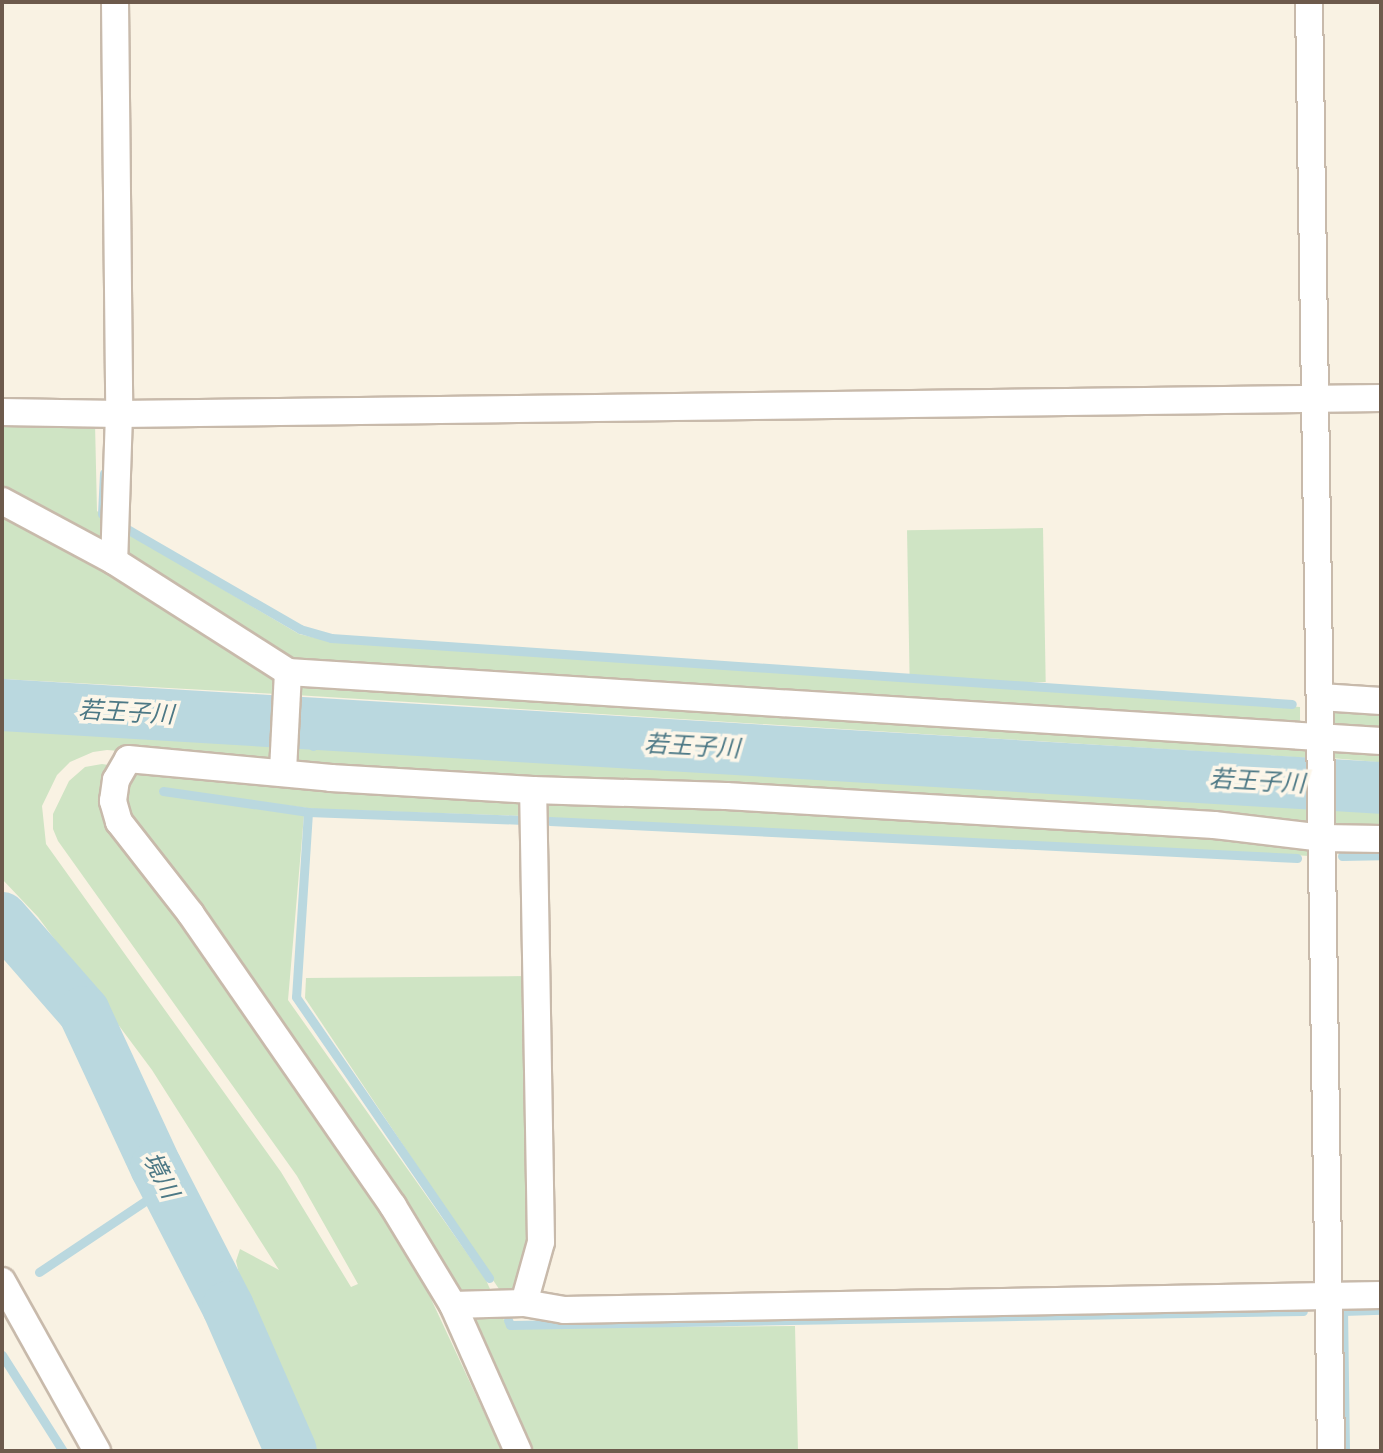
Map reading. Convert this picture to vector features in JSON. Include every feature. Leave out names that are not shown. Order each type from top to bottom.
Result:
[{"type":"street","points":[[114,561],[119,414],[115,2]]},
{"type":"street","points":[[1309,2],[1331,1451]]},
{"type":"street","points":[[2,412],[119,414],[1381,398]]},
{"type":"street","points":[[2,501],[114,561],[287,680],[1381,741]]},
{"type":"street","points":[[282,772],[287,680]]},
{"type":"street","points":[[1320,697],[1381,701]]},
{"type":"street","points":[[518,1451],[453,1305],[377,1184],[191,914],[119,822],[113,801],[116,780],[128,760],[533,790],[726,796],[1214,825],[1323,838],[1381,839]]},
{"type":"street","points":[[524,1303],[541,1242],[533,790]]},
{"type":"street","points":[[2,1281],[97,1451]]},
{"type":"street","points":[[453,1305],[524,1303],[564,1311],[1381,1295]]},
{"type":"green space","points":[[95,423],[97,511],[105,517],[105,542],[2,490],[2,424]]},
{"type":"green space","points":[[2,510],[80,554],[276,678],[277,694],[2,679]]},
{"type":"green space","points":[[1043,528],[1046,682],[910,684],[907,530]]},
{"type":"green space","points":[[122,530],[299,634],[333,642],[1300,707],[1300,726],[308,665],[283,656],[145,568],[130,554],[122,537]]},
{"type":"green space","points":[[305,684],[1310,747],[1309,758],[295,695],[297,687]]},
{"type":"green space","points":[[1332,711],[1381,716],[1379,729],[1331,724]]},
{"type":"green space","points":[[2,730],[276,745],[274,760],[268,763],[107,750],[93,752],[70,762],[57,775],[42,806],[46,844],[281,1172],[351,1287],[358,1284],[297,1176],[58,841],[53,829],[53,814],[69,781],[85,767],[102,764],[115,766],[103,792],[194,939],[290,1071],[411,1256],[502,1451],[309,1451],[286,1386],[241,1282],[236,1261],[240,1249],[279,1270],[152,1070],[38,917],[2,879]]},
{"type":"green space","points":[[293,745],[1311,808],[1311,822],[295,766]]},
{"type":"green space","points":[[1332,745],[1381,749],[1380,762],[1331,758]]},
{"type":"green space","points":[[139,771],[521,798],[527,816],[314,809],[163,788],[159,793],[304,815],[288,1000],[486,1280],[494,1298],[456,1293],[127,817],[125,779]]},
{"type":"green space","points":[[546,798],[1213,833],[1311,847],[1310,856],[540,818]]},
{"type":"green space","points":[[1333,810],[1381,813],[1380,828],[1332,825]]},
{"type":"green space","points":[[530,976],[534,1245],[522,1285],[505,1298],[305,998],[306,978]]},
{"type":"green space","points":[[501,1314],[508,1328],[795,1326],[798,1451],[529,1451],[469,1330],[477,1315]]},
{"type":"waterway","points":[[102,514],[104,473]]},
{"type":"waterway","points":[[127,529],[300,629],[331,638],[1292,704]]},
{"type":"waterway","name":"若王子川","points":[[2,705],[1381,788]]},
{"type":"waterway","points":[[313,746],[315,724]]},
{"type":"waterway","points":[[163,791],[308,812],[523,820]]},
{"type":"waterway","points":[[308,812],[296,997],[489,1278]]},
{"type":"waterway","points":[[550,821],[1297,858]]},
{"type":"waterway","points":[[1342,856],[1381,855]]},
{"type":"waterway","name":"境川","points":[[2,918],[84,1012],[156,1167],[228,1307],[291,1451]]},
{"type":"waterway","points":[[39,1272],[166,1187]]},
{"type":"waterway","points":[[1345,1451],[1343,1311],[1381,1310]]},
{"type":"waterway","points":[[508,1320],[510,1325],[1303,1311]]},
{"type":"waterway","points":[[2,1355],[63,1451]]}]
